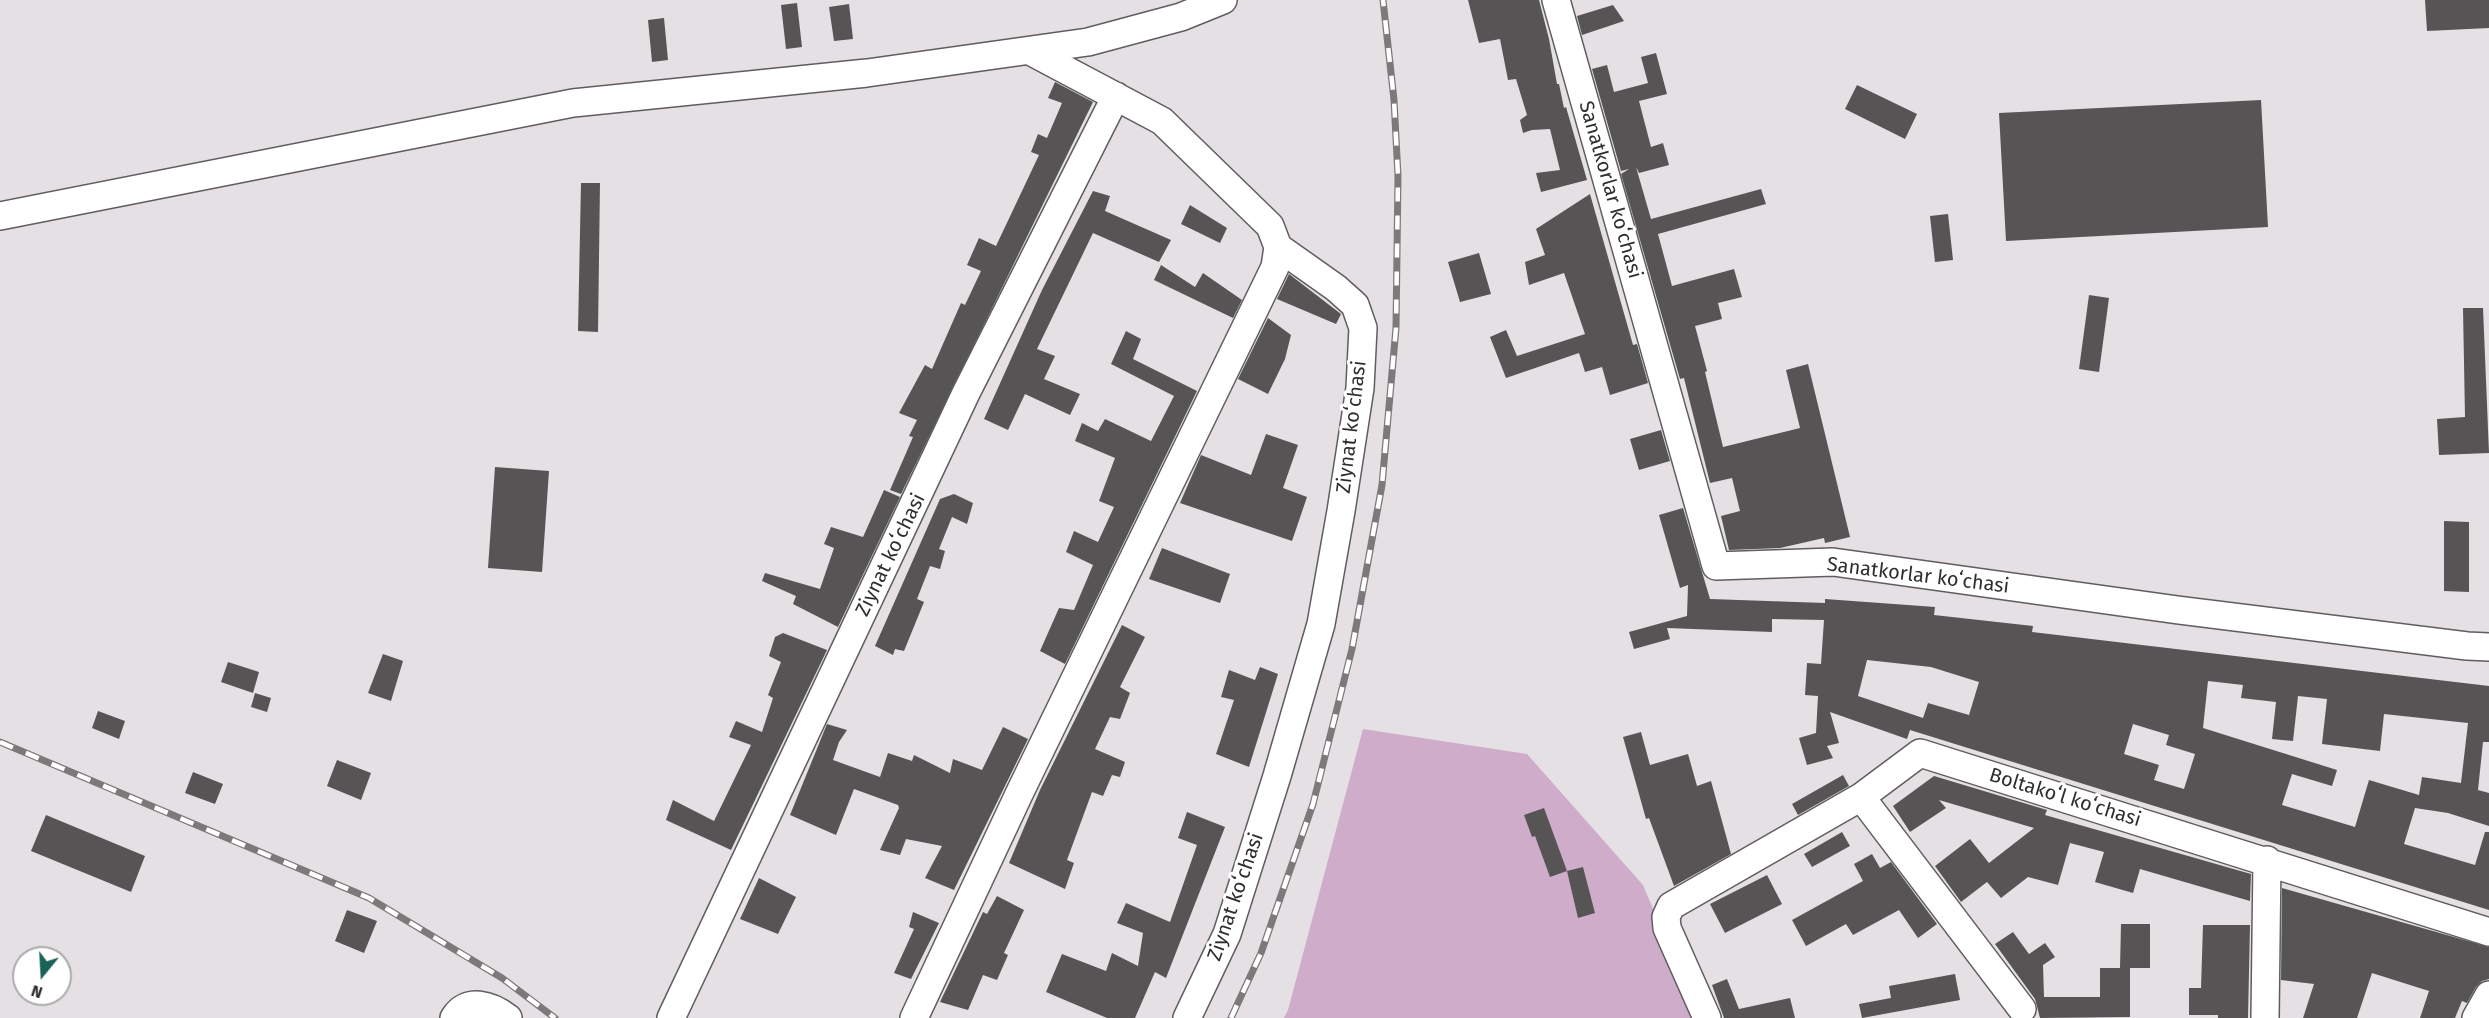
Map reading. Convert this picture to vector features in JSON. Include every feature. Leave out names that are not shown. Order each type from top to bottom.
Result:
[{"type":"street","points":[[0,216],[573,103],[867,73],[1032,52],[1098,40],[1181,17],[1223,0]]},
{"type":"street","name":"Sanatkorlar koʻchasi","points":[[1556,0],[1716,566],[1833,562],[2189,612],[2489,647]]},
{"type":"street","name":"Ziynat koʻchasi","points":[[1032,52],[1162,121],[1269,226],[1278,247],[1336,288],[1355,305],[1364,328],[1360,388],[1321,624],[1277,776],[1227,934],[1187,1018]]},
{"type":"street","name":"Ziynat koʻchasi","points":[[671,1018],[966,393],[1116,96]]},
{"type":"street","points":[[914,1018],[1020,792],[1275,267],[1278,247]]},
{"type":"street","name":"Boltakoʻl koʻchasi","points":[[1707,1018],[1667,928],[1666,917],[1671,906],[1861,797],[1920,753],[2489,932]]},
{"type":"street","points":[[1861,797],[2022,1009]]},
{"type":"street","points":[[2265,1018],[2267,861]]},
{"type":"street","points":[[2476,1018],[2489,995]]},
{"type":"street","points":[[454,1018],[459,1010],[473,1004],[486,1007],[508,1018]]},
{"type":"shaded area","points":[[1363,729],[1527,754],[1643,885],[1699,1018],[1284,1018]]},
{"type":"building","points":[[1468,0],[1539,0],[1557,84],[1559,84],[1564,108],[1566,107],[1587,180],[1541,192],[1536,173],[1560,170],[1550,129],[1523,133],[1520,120],[1527,115],[1516,79],[1508,80],[1500,39],[1479,43]]},
{"type":"building","points":[[2425,0],[2489,0],[2489,28],[2427,31]]},
{"type":"building","points":[[797,3],[802,47],[786,49],[781,5]]},
{"type":"building","points":[[849,4],[853,39],[834,41],[829,7]]},
{"type":"building","points":[[1613,5],[1624,21],[1582,35],[1577,16]]},
{"type":"building","points":[[664,18],[668,60],[652,62],[648,20]]},
{"type":"building","points":[[1656,53],[1667,94],[1639,101],[1651,147],[1663,143],[1669,165],[1639,173],[1636,167],[1651,219],[1761,189],[1766,204],[1658,234],[1672,286],[1734,269],[1742,297],[1718,303],[1722,319],[1695,326],[1723,447],[1800,428],[1786,370],[1808,364],[1850,537],[1825,543],[1824,538],[1780,548],[1729,550],[1721,516],[1740,511],[1732,478],[1710,483],[1684,378],[1680,379],[1621,174],[1629,169],[1621,171],[1592,69],[1607,65],[1614,92],[1648,83],[1641,57]]},
{"type":"building","points":[[1055,82],[1093,102],[901,494],[890,490],[913,437],[909,436],[917,420],[899,413],[925,365],[932,369],[961,303],[965,305],[981,271],[967,265],[979,238],[996,246],[1039,155],[1031,152],[1038,134],[1047,138],[1062,103],[1048,98]]},
{"type":"building","points":[[1857,85],[1917,114],[1905,139],[1845,109]]},
{"type":"building","points":[[2261,100],[2268,227],[2006,241],[1999,113]]},
{"type":"building","points":[[581,183],[600,183],[598,332],[578,331]]},
{"type":"building","points":[[1093,191],[1110,196],[1105,211],[1171,240],[1159,262],[1093,233],[1037,349],[1055,356],[1044,379],[1080,394],[1070,415],[1025,394],[1008,430],[984,419],[1042,290]]},
{"type":"building","points":[[1590,194],[1633,345],[1637,344],[1648,383],[1610,395],[1602,367],[1585,372],[1579,353],[1506,378],[1490,337],[1506,330],[1517,356],[1585,334],[1564,273],[1529,285],[1525,262],[1545,255],[1536,229]]},
{"type":"building","points":[[1190,205],[1227,228],[1220,243],[1181,224]]},
{"type":"building","points":[[1948,214],[1953,260],[1935,262],[1930,216]]},
{"type":"building","points":[[1479,253],[1491,294],[1460,302],[1448,262]]},
{"type":"building","points":[[1161,265],[1195,287],[1203,273],[1242,300],[1233,318],[1154,280]]},
{"type":"building","points":[[1289,274],[1341,314],[1336,324],[1277,299]]},
{"type":"building","points":[[2089,295],[2109,298],[2099,372],[2079,369]]},
{"type":"building","points":[[2463,308],[2483,308],[2489,453],[2439,455],[2437,419],[2465,417]]},
{"type":"building","points":[[1268,318],[1291,335],[1285,359],[1268,394],[1238,379]]},
{"type":"building","points":[[1126,331],[1141,339],[1133,359],[1197,391],[1065,664],[1040,651],[1059,608],[1074,610],[1093,565],[1066,552],[1074,531],[1098,542],[1114,507],[1099,501],[1115,458],[1075,441],[1082,423],[1098,431],[1105,419],[1151,441],[1174,396],[1111,364]]},
{"type":"building","points":[[1661,430],[1670,461],[1639,470],[1630,439]]},
{"type":"building","points":[[1266,434],[1298,445],[1283,488],[1307,497],[1292,541],[1180,503],[1201,455],[1251,475]]},
{"type":"building","points":[[495,467],[549,471],[542,572],[488,568]]},
{"type":"building","points":[[884,490],[900,497],[838,627],[793,604],[796,596],[762,581],[765,573],[820,589],[834,548],[824,544],[831,527],[863,537]]},
{"type":"building","points":[[954,494],[973,503],[967,524],[952,517],[939,549],[945,551],[940,569],[930,566],[917,599],[924,602],[904,651],[895,649],[893,655],[875,646],[940,499]]},
{"type":"building","points":[[1683,508],[1710,599],[1825,603],[1825,599],[1935,607],[1934,615],[2033,626],[2032,632],[2489,686],[2489,742],[2483,742],[2478,790],[2489,793],[2489,826],[2448,813],[2415,808],[2404,844],[2475,865],[2485,832],[2489,832],[2489,910],[1910,730],[1907,739],[1830,712],[1839,743],[1827,746],[1833,758],[1807,765],[1799,738],[1816,733],[1818,696],[1805,695],[1807,663],[1821,664],[1824,620],[1772,619],[1772,632],[1667,628],[1670,639],[1634,649],[1629,632],[1687,616],[1688,585],[1680,588],[1659,515]],"holes":[[[1867,660],[1931,667],[1979,682],[1969,715],[1928,703],[1923,718],[1858,696]],[[2208,681],[2243,685],[2241,698],[2276,702],[2272,739],[2293,741],[2298,696],[2327,699],[2322,744],[2380,751],[2384,714],[2468,723],[2461,783],[2422,777],[2419,795],[2369,780],[2355,827],[2282,805],[2292,774],[2332,786],[2337,770],[2203,728]],[[2133,724],[2169,735],[2166,745],[2195,754],[2184,789],[2154,780],[2159,765],[2124,754]]]},
{"type":"building","points":[[2444,521],[2469,522],[2469,592],[2444,591]]},
{"type":"building","points":[[1162,548],[1230,574],[1220,603],[1149,579]]},
{"type":"building","points":[[1122,625],[1145,637],[1120,687],[1130,693],[1120,719],[1110,717],[1095,749],[1125,762],[1120,777],[1112,775],[1103,796],[1092,792],[1067,860],[1074,863],[1065,889],[1009,863],[1040,790]]},
{"type":"building","points":[[783,633],[827,650],[731,850],[666,820],[673,800],[714,821],[751,745],[729,737],[736,721],[762,732],[773,698],[768,695],[781,662],[769,656],[775,637]]},
{"type":"building","points":[[383,654],[403,661],[391,701],[368,693]]},
{"type":"building","points":[[228,662],[259,672],[253,693],[221,682]]},
{"type":"building","points":[[1260,667],[1278,674],[1249,767],[1216,754],[1234,700],[1221,697],[1229,670],[1255,680]]},
{"type":"building","points":[[255,693],[271,698],[267,712],[251,707]]},
{"type":"building","points":[[98,711],[125,721],[119,739],[92,728]]},
{"type":"building","points":[[827,724],[847,730],[839,742],[833,760],[880,777],[888,753],[912,761],[914,755],[950,773],[953,759],[982,770],[1003,727],[1028,739],[954,890],[925,878],[942,846],[906,839],[900,855],[880,850],[899,808],[898,805],[854,789],[836,835],[790,815]]},
{"type":"building","points":[[1641,732],[1650,765],[1688,754],[1697,786],[1711,781],[1731,854],[1674,886],[1649,818],[1646,819],[1623,737]]},
{"type":"building","points":[[337,760],[371,773],[361,800],[327,786]]},
{"type":"building","points":[[193,772],[223,784],[215,804],[185,793]]},
{"type":"building","points":[[1843,775],[1849,786],[1798,815],[1792,804]]},
{"type":"building","points":[[1934,776],[2047,810],[2045,815],[2251,874],[2250,901],[2140,869],[2133,893],[2095,882],[2104,852],[2070,843],[2058,885],[2028,877],[2001,898],[1987,882],[1961,902],[1935,866],[1970,839],[1989,863],[2034,828],[1939,800],[1946,808],[1910,832],[1893,806]]},
{"type":"building","points":[[1544,808],[1567,871],[1550,877],[1535,836],[1532,837],[1524,815]]},
{"type":"building","points":[[1187,812],[1225,827],[1166,978],[1155,972],[1135,1018],[1107,1018],[1046,992],[1062,954],[1106,971],[1112,953],[1138,966],[1143,933],[1117,923],[1126,903],[1170,922],[1197,845],[1178,838]]},
{"type":"building","points":[[46,815],[145,856],[131,892],[31,851]]},
{"type":"building","points":[[1842,832],[1850,846],[1812,867],[1804,854]]},
{"type":"building","points":[[1872,854],[1880,868],[1891,862],[1937,924],[1918,938],[1899,910],[1853,935],[1846,924],[1806,946],[1792,920],[1863,881],[1854,864]]},
{"type":"building","points":[[1583,867],[1595,913],[1578,918],[1567,871]]},
{"type":"building","points":[[1767,875],[1782,904],[1725,933],[1710,904]]},
{"type":"building","points":[[759,878],[796,897],[778,934],[740,919]]},
{"type":"building","points":[[2282,888],[2489,947],[2489,979],[2482,981],[2476,987],[2467,1003],[2462,1001],[2455,1018],[2420,1018],[2429,991],[2372,973],[2357,1018],[2303,1018],[2314,984],[2281,980]]},
{"type":"building","points":[[997,896],[1024,910],[1004,953],[1008,955],[997,980],[983,975],[968,1010],[940,1002],[983,912],[987,914]]},
{"type":"building","points":[[347,910],[377,921],[364,953],[335,941]]},
{"type":"building","points":[[913,912],[939,923],[911,979],[894,973],[914,929],[909,927]]},
{"type":"building","points":[[2121,924],[2150,924],[2150,968],[2120,968]]},
{"type":"building","points":[[2203,925],[2250,925],[2248,1018],[2189,1015],[2189,988],[2201,988]]},
{"type":"building","points":[[2013,932],[2029,954],[2045,943],[2055,957],[2043,965],[2044,997],[2100,997],[2100,968],[2130,968],[2130,1017],[2040,1018],[2035,999],[1995,944]]},
{"type":"building","points":[[1955,974],[1960,1000],[1862,1018],[1859,1004],[1891,998],[1889,986]]},
{"type":"building","points":[[1727,979],[1739,1009],[1790,998],[1795,1018],[1724,1018],[1712,985]]},
{"type":"railway","points":[[1231,1018],[1261,953],[1313,804],[1352,649],[1382,485],[1396,328],[1398,176],[1394,100],[1383,0]]},
{"type":"railway","points":[[0,742],[369,898],[502,978],[555,1018]]}]
